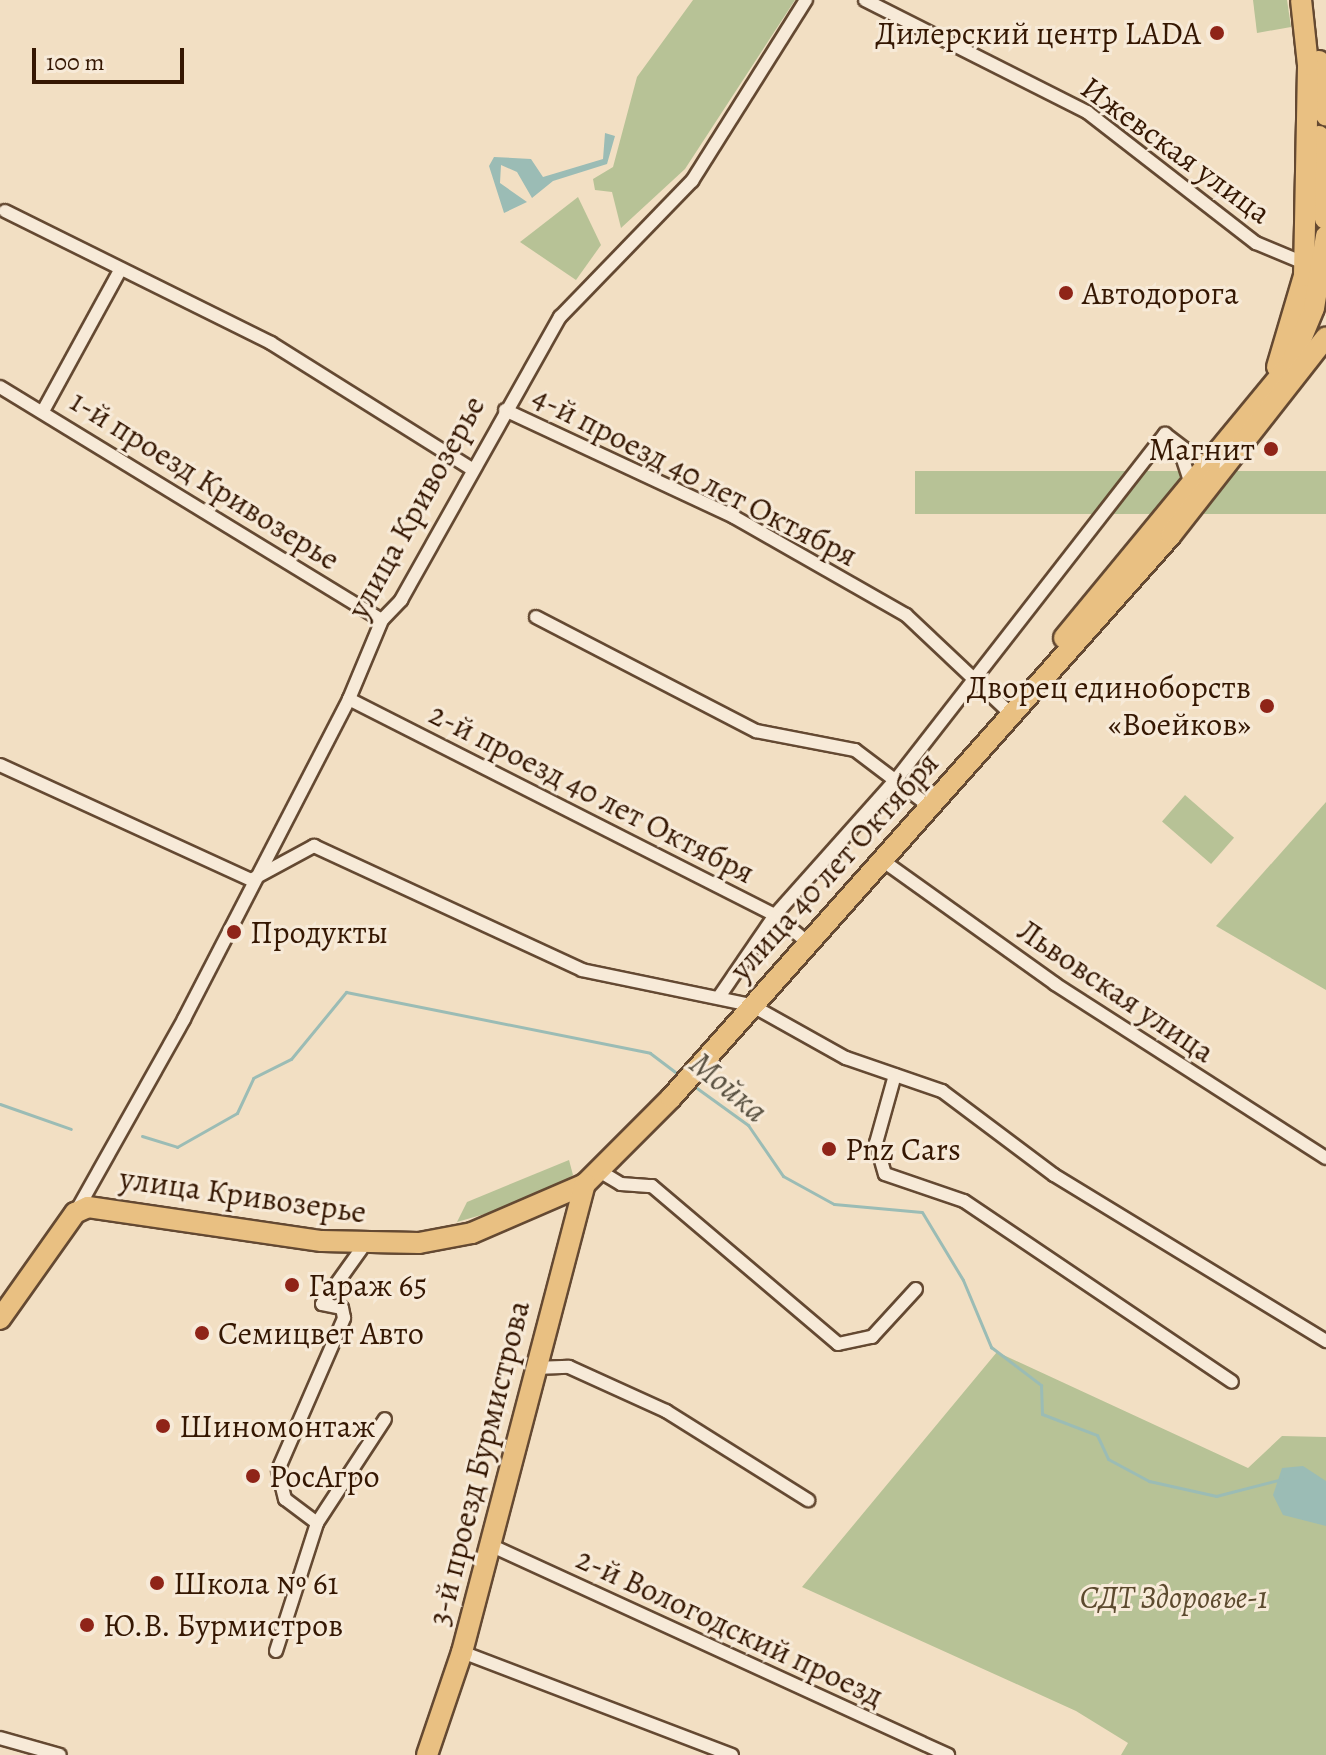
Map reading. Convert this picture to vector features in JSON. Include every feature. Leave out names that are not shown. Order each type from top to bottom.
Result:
[{"type":"main road","points":[[1273,397],[1298,307],[1299,253],[1307,177],[1308,65],[1301,0]]},
{"type":"main road","points":[[1312,0],[1326,116]]},
{"type":"main road","name":"улица 40 лет Октября","points":[[1273,397],[1305,335],[1326,226],[1308,65]]},
{"type":"main road","name":"улица 40 лет Октября","points":[[593,1178],[671,1098],[882,860],[1326,337]]},
{"type":"main road","name":"улица 40 лет Октября","points":[[1214,471],[1224,445],[1273,397],[1326,354]]},
{"type":"main road","points":[[1028,691],[1191,484],[1214,471]]},
{"type":"main road","name":"улица Кривозерье","points":[[0,1319],[75,1213],[101,1204],[365,1244],[472,1233],[593,1178]]},
{"type":"main road","name":"3-й проезд Бурмистрова","points":[[427,1755],[462,1652],[534,1368],[593,1178]]},
{"type":"street","name":"улица Кривозерье","points":[[75,1213],[184,1019],[251,880],[349,699],[382,620],[401,600],[560,317],[692,181],[806,0]]},
{"type":"street","name":"Ижевская улица","points":[[865,0],[1087,112],[1256,243],[1299,253]]},
{"type":"street","points":[[5,211],[119,272],[271,343],[472,469]]},
{"type":"street","points":[[1299,253],[1326,226]]},
{"type":"street","points":[[43,411],[119,272]]},
{"type":"street","name":"1-й проезд Кривозерье","points":[[0,387],[382,620]]},
{"type":"street","name":"4-й проезд 40 лет Октября","points":[[505,410],[734,517],[906,615],[1009,712]]},
{"type":"street","points":[[719,997],[775,915],[898,777],[1165,434],[1214,471]]},
{"type":"street","points":[[1177,444],[1197,450],[1224,445]]},
{"type":"street","points":[[1177,444],[1191,484]]},
{"type":"street","points":[[536,617],[756,731],[855,750],[898,777],[929,806]]},
{"type":"street","name":"2-й проезд 40 лет Октября","points":[[349,699],[775,915],[807,942]]},
{"type":"street","points":[[0,765],[251,880],[314,846],[582,970],[751,1005],[822,1047],[974,1110],[1054,1175],[1326,1341]]},
{"type":"street","name":"Львовская улица","points":[[882,860],[1068,992],[1326,1158]]},
{"type":"street","points":[[895,1075],[876,1143],[885,1174],[964,1201],[1232,1382]]},
{"type":"street","points":[[593,1178],[652,1186],[838,1344],[872,1337],[916,1289]]},
{"type":"street","points":[[317,1523],[285,1499],[278,1470],[345,1315],[322,1304],[365,1244]]},
{"type":"street","points":[[534,1368],[569,1367],[666,1411],[808,1500]]},
{"type":"street","points":[[276,1651],[317,1523],[385,1419]]},
{"type":"street","name":"2-й Вологодский проезд","points":[[490,1545],[948,1755]]},
{"type":"street","points":[[462,1652],[732,1755]]},
{"type":"street","points":[[0,1738],[60,1755]]},
{"type":"green space","points":[[693,0],[795,0],[685,169],[621,228],[612,192],[595,190],[593,179],[613,167],[637,77]]},
{"type":"green space","points":[[1253,0],[1287,0],[1291,27],[1257,33]]},
{"type":"green space","points":[[578,197],[601,245],[576,280],[520,242]]},
{"type":"green space","points":[[915,471],[1326,471],[1326,514],[915,514]]},
{"type":"green space","points":[[1185,795],[1234,838],[1211,864],[1162,821]]},
{"type":"green space","points":[[1326,802],[1326,990],[1216,926]]},
{"type":"green space","points":[[569,1160],[573,1175],[537,1199],[457,1222],[467,1202]]},
{"type":"green space","name":"СДТ Здоровье-1","points":[[997,1352],[1248,1468],[1282,1436],[1326,1437],[1326,1755],[1121,1755],[1128,1743],[1076,1711],[802,1587]]},
{"type":"water","points":[[605,133],[615,136],[607,164],[553,181],[532,198],[517,172],[501,165],[500,183],[527,202],[504,213],[489,166],[494,157],[531,159],[543,177],[603,159]]},
{"type":"water","points":[[1303,1466],[1326,1481],[1326,1526],[1283,1515],[1273,1495],[1282,1468]]},
{"type":"waterway","name":"Мойка","points":[[142,1136],[177,1147],[237,1113],[253,1078],[291,1059],[346,992],[650,1053],[681,1076]]},
{"type":"waterway","name":"Мойка","points":[[694,1086],[748,1125],[783,1176],[834,1204],[922,1212],[963,1280],[991,1347],[1041,1385],[1042,1414],[1097,1435],[1108,1459],[1149,1481],[1216,1496],[1282,1479]]},
{"type":"waterway","name":"Мойка","points":[[0,1104],[71,1129]]},
{"type":"place","name":"Дилерский центр LADA","points":[[1217,33]]},
{"type":"place","name":"Автодорога","points":[[1066,293]]},
{"type":"place","name":"Магнит","points":[[1271,449]]},
{"type":"place","name":"Дворец единоборств «Воейков»","points":[[1267,706]]},
{"type":"place","name":"Продукты","points":[[234,932]]},
{"type":"place","name":"Pnz Cars","points":[[829,1149]]},
{"type":"place","name":"Гараж 65","points":[[292,1285]]},
{"type":"place","name":"Семицвет Авто","points":[[202,1333]]},
{"type":"place","name":"Шиномонтаж","points":[[163,1426]]},
{"type":"place","name":"РосАгро","points":[[253,1476]]},
{"type":"place","name":"Школа № 61","points":[[157,1583]]},
{"type":"place","name":"Ю.В. Бурмистров","points":[[87,1625]]}]
